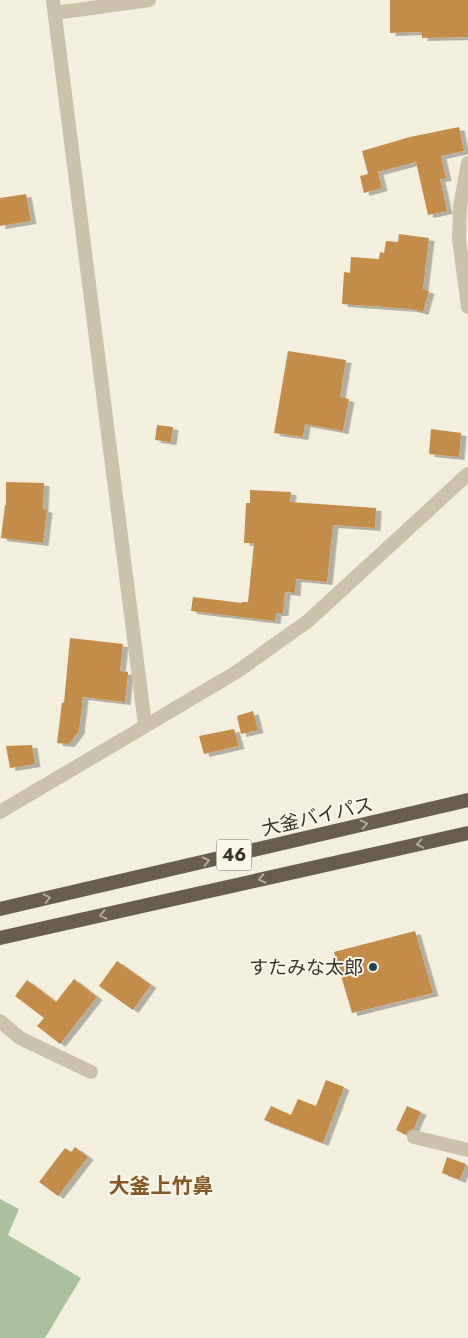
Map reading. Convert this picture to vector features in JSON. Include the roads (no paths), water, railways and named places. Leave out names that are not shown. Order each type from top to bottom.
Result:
[{"type":"highway","name":"大釜バイパス","points":[[0,909],[468,800]]},
{"type":"highway","name":"46","points":[[0,938],[468,834]]},
{"type":"street","points":[[144,725],[54,6],[149,0]]},
{"type":"street","points":[[468,164],[460,206],[459,240],[468,307]]},
{"type":"street","points":[[0,812],[235,672],[308,621],[468,474]]},
{"type":"street","points":[[0,1021],[20,1038],[91,1072]]},
{"type":"street","points":[[414,1137],[468,1150]]},
{"type":"place","name":"すたみな太郎","points":[[373,967]]},
{"type":"district","name":"大釜上竹鼻","points":[[161,1186]]}]
